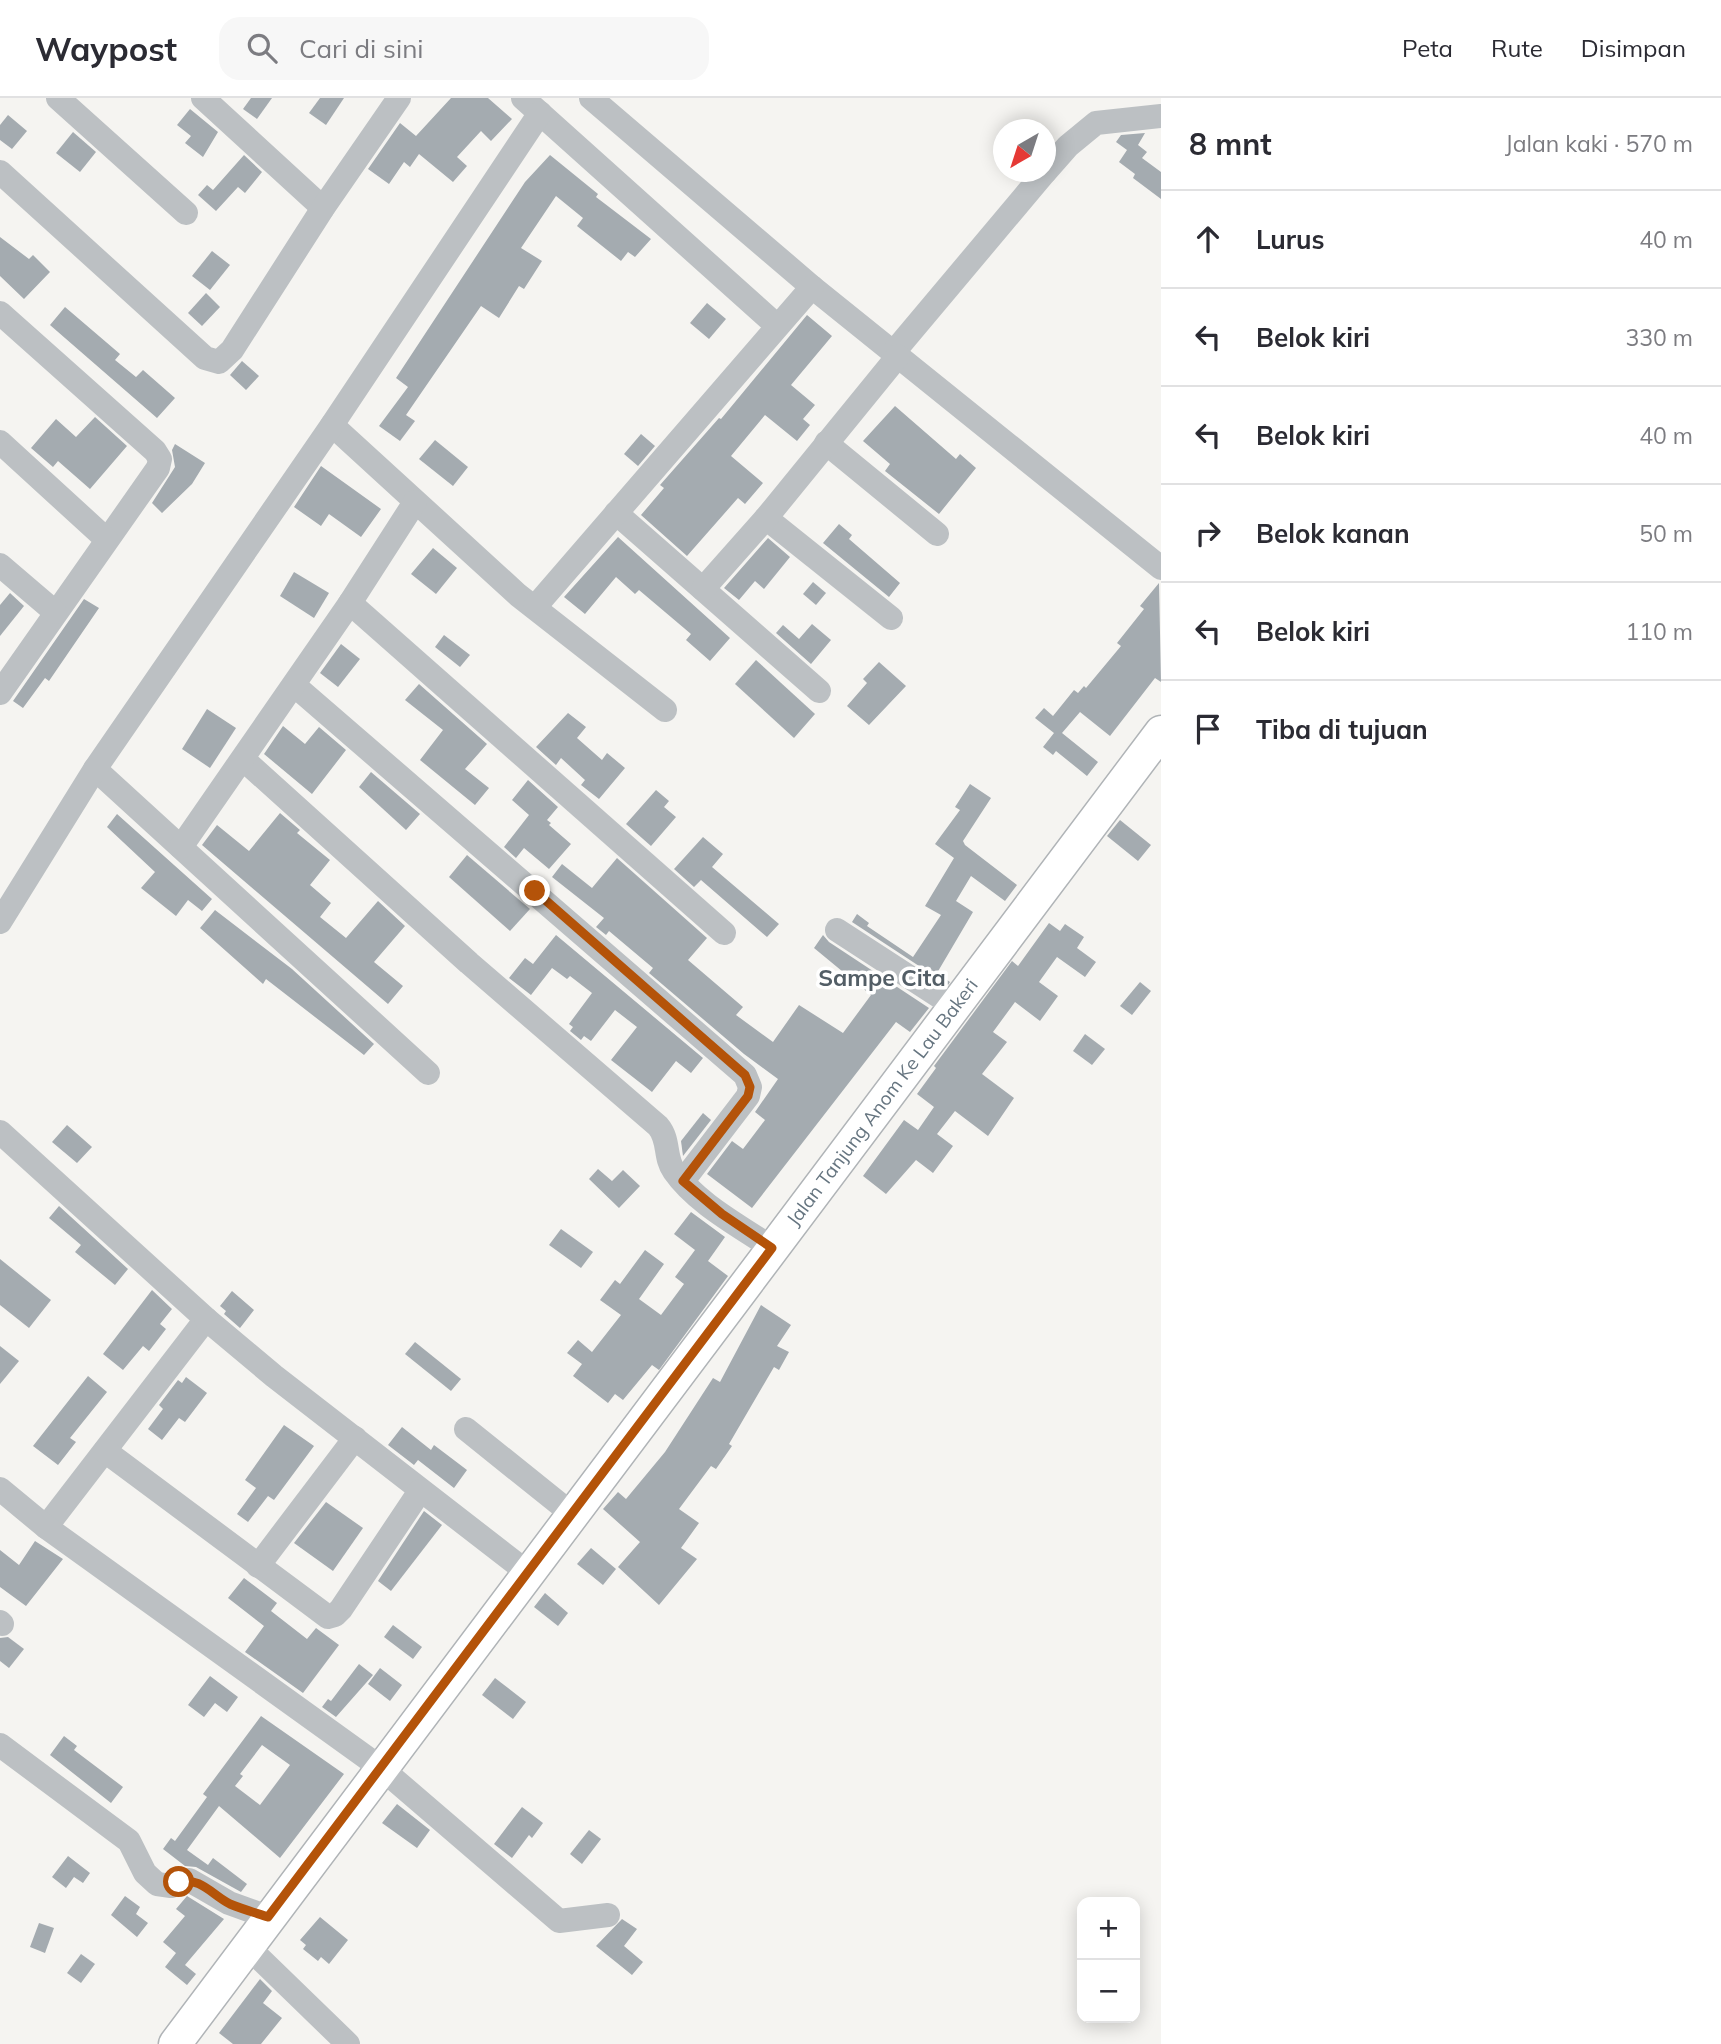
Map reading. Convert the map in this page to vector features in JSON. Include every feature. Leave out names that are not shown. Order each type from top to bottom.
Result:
[{"type":"main road","name":"Jalan Tanjung Anom Ke Lau Bakeri","points":[[175,2044],[381,1768],[523,1563],[572,1514],[1161,732]]},
{"type":"street","points":[[58,98],[186,213]]},
{"type":"street","points":[[203,98],[323,208]]},
{"type":"street","points":[[0,173],[212,362],[219,362],[232,350],[323,208],[399,98]]},
{"type":"street","points":[[591,98],[812,287],[1161,568]]},
{"type":"street","points":[[0,922],[7,896],[332,425],[532,106],[776,325]]},
{"type":"street","points":[[1056,159],[1096,123],[1161,117]]},
{"type":"street","points":[[703,589],[766,518],[895,354],[1036,182]]},
{"type":"street","points":[[535,607],[776,325],[812,287]]},
{"type":"street","points":[[0,313],[158,455],[158,468],[0,691]]},
{"type":"street","points":[[332,425],[535,607],[665,709]]},
{"type":"street","points":[[0,442],[106,539]]},
{"type":"street","points":[[826,443],[937,534]]},
{"type":"street","points":[[181,847],[350,603],[415,502]]},
{"type":"street","points":[[616,513],[819,691]]},
{"type":"street","points":[[766,518],[891,618]]},
{"type":"street","points":[[0,565],[55,612]]},
{"type":"street","points":[[350,603],[723,933]]},
{"type":"street","points":[[294,685],[745,1075],[750,1087],[748,1096],[683,1181]]},
{"type":"street","points":[[243,759],[469,963],[658,1126],[666,1139],[667,1158],[683,1181],[722,1214],[772,1248]]},
{"type":"street","points":[[95,769],[428,1073]]},
{"type":"street","points":[[837,930],[954,1006]]},
{"type":"street","points":[[0,1132],[206,1319],[420,1491],[523,1563]]},
{"type":"street","points":[[46,1527],[206,1319]]},
{"type":"street","points":[[466,1429],[572,1514]]},
{"type":"street","points":[[258,1566],[355,1438]]},
{"type":"street","points":[[105,1451],[321,1614],[335,1615],[420,1491]]},
{"type":"street","points":[[0,1489],[46,1527],[381,1768],[559,1922],[608,1915]]},
{"type":"street","points":[[0,1745],[129,1840],[145,1873],[157,1884],[171,1886],[189,1880],[229,1903],[268,1917]]},
{"type":"street","points":[[247,1946],[348,2044]]},
{"type":"building","points":[[251,98],[272,98],[257,119],[243,109]]},
{"type":"building","points":[[320,98],[344,98],[326,125],[309,113]]},
{"type":"building","points":[[451,98],[488,98],[512,119],[491,141],[481,131],[457,157],[467,166],[453,182],[419,154],[410,167],[404,162],[389,184],[368,169],[400,123],[416,136]]},
{"type":"building","points":[[190,109],[218,132],[203,157],[185,143],[191,136],[177,125]]},
{"type":"building","points":[[8,115],[27,131],[12,149],[0,140],[0,125]]},
{"type":"building","points":[[73,132],[96,152],[80,172],[56,153]]},
{"type":"building","points":[[1145,133],[1138,145],[1147,152],[1142,158],[1161,172],[1161,199],[1133,178],[1135,174],[1119,162],[1127,150],[1116,142],[1121,135]]},
{"type":"building","points":[[244,155],[262,172],[245,193],[238,187],[216,211],[198,195],[207,185],[213,190]]},
{"type":"building","points":[[550,155],[598,194],[596,197],[651,239],[635,257],[628,252],[621,261],[577,226],[583,218],[556,196],[521,248],[542,261],[524,289],[519,286],[499,318],[481,306],[406,415],[415,421],[400,441],[379,426],[408,387],[396,378],[525,182]]},
{"type":"building","points":[[0,237],[29,259],[33,255],[50,272],[24,299],[0,276]]},
{"type":"building","points":[[212,251],[230,265],[210,290],[192,276]]},
{"type":"building","points":[[206,293],[220,307],[202,326],[188,313]]},
{"type":"building","points":[[707,303],[726,319],[709,339],[690,323]]},
{"type":"building","points":[[65,307],[120,354],[115,360],[136,377],[143,370],[175,398],[157,418],[50,325]]},
{"type":"building","points":[[807,315],[832,336],[791,385],[815,405],[803,419],[810,425],[797,441],[765,415],[731,456],[763,483],[745,504],[738,498],[687,556],[641,515],[664,488],[660,485],[719,418],[721,419]]},
{"type":"building","points":[[242,361],[259,376],[246,390],[230,375]]},
{"type":"building","points":[[895,406],[956,459],[960,454],[976,468],[939,514],[885,471],[890,464],[863,441]]},
{"type":"building","points":[[95,417],[127,446],[90,489],[58,461],[53,467],[31,448],[56,419],[76,437]]},
{"type":"building","points":[[641,434],[655,446],[638,466],[624,454]]},
{"type":"building","points":[[435,440],[468,467],[453,486],[419,459]]},
{"type":"building","points":[[175,444],[205,463],[192,484],[162,513],[152,503],[175,467],[172,450]]},
{"type":"building","points":[[321,466],[381,509],[361,537],[329,514],[321,526],[294,507]]},
{"type":"building","points":[[839,524],[852,535],[849,539],[900,583],[889,597],[823,543]]},
{"type":"building","points":[[618,537],[730,638],[710,661],[686,640],[691,634],[639,590],[635,594],[616,577],[585,614],[564,597]]},
{"type":"building","points":[[768,538],[790,557],[764,589],[755,581],[739,600],[724,588]]},
{"type":"building","points":[[433,548],[457,568],[436,594],[411,574]]},
{"type":"building","points":[[294,572],[329,593],[314,618],[280,596]]},
{"type":"building","points":[[813,582],[826,593],[816,605],[803,594]]},
{"type":"building","points":[[1159,583],[1161,682],[1155,678],[1110,736],[1080,712],[1062,733],[1098,762],[1087,776],[1056,751],[1053,755],[1043,747],[1054,733],[1035,718],[1044,708],[1053,716],[1074,690],[1078,693],[1084,686],[1086,688],[1121,646],[1117,643],[1144,609],[1140,606]]},
{"type":"building","points":[[10,593],[24,606],[0,636],[0,605]]},
{"type":"building","points":[[84,599],[99,608],[49,681],[45,678],[23,708],[13,701]]},
{"type":"building","points":[[812,624],[831,640],[811,664],[776,633],[783,625],[799,639]]},
{"type":"building","points":[[444,635],[470,655],[460,667],[435,647]]},
{"type":"building","points":[[341,644],[360,659],[338,687],[320,673]]},
{"type":"building","points":[[756,660],[815,714],[794,738],[735,684]]},
{"type":"building","points":[[879,662],[906,686],[869,725],[847,706],[867,683],[863,679]]},
{"type":"building","points":[[419,684],[487,744],[465,769],[489,788],[475,805],[420,760],[443,730],[405,700]]},
{"type":"building","points":[[207,709],[236,728],[210,768],[182,749]]},
{"type":"building","points":[[568,713],[586,727],[577,738],[602,760],[607,753],[625,768],[599,799],[581,785],[585,780],[561,758],[556,765],[536,747]]},
{"type":"building","points":[[283,726],[305,744],[319,727],[346,750],[312,794],[264,754]]},
{"type":"building","points":[[371,772],[420,814],[406,830],[359,787]]},
{"type":"building","points":[[528,780],[558,807],[547,820],[551,823],[549,825],[571,844],[549,869],[524,848],[516,858],[504,847],[529,815],[512,800]]},
{"type":"building","points":[[970,784],[991,798],[963,841],[1017,885],[1005,901],[971,876],[956,901],[973,912],[937,973],[950,982],[948,985],[852,922],[857,914],[869,923],[867,926],[913,957],[941,915],[925,906],[954,858],[935,844],[960,810],[955,807]]},
{"type":"building","points":[[656,790],[669,801],[664,807],[676,817],[651,846],[626,824]]},
{"type":"building","points":[[280,813],[300,830],[297,833],[330,860],[310,885],[331,903],[320,917],[346,938],[378,901],[405,926],[374,962],[403,986],[388,1004],[202,845],[217,825],[249,851]]},
{"type":"building","points":[[117,814],[212,899],[202,911],[188,900],[176,916],[141,888],[155,872],[107,827]]},
{"type":"building","points":[[1120,820],[1151,845],[1138,861],[1107,836]]},
{"type":"building","points":[[703,837],[723,854],[712,867],[779,924],[767,937],[701,880],[694,887],[674,869]]},
{"type":"building","points":[[467,855],[530,909],[510,931],[449,877]]},
{"type":"building","points":[[617,858],[707,938],[688,960],[743,1007],[736,1015],[773,1042],[799,1005],[843,1033],[871,995],[814,948],[823,935],[829,942],[929,1008],[910,1032],[896,1022],[752,1208],[707,1174],[732,1141],[743,1149],[765,1120],[755,1112],[778,1079],[744,1054],[649,973],[653,968],[609,931],[606,935],[596,927],[604,918],[552,877],[562,864],[592,888]]},
{"type":"building","points":[[215,910],[292,969],[374,1044],[364,1055],[266,979],[263,984],[200,928]]},
{"type":"building","points":[[1049,923],[1060,931],[1065,924],[1084,937],[1077,948],[1096,962],[1085,977],[1057,957],[1039,982],[1058,996],[1040,1021],[1015,1002],[993,1032],[1007,1042],[982,1074],[1014,1098],[988,1136],[955,1111],[937,1134],[953,1146],[933,1173],[916,1160],[886,1194],[863,1176],[904,1120],[918,1130],[934,1107],[917,1094],[936,1068],[934,1066],[1012,961],[1018,966]]},
{"type":"building","points":[[556,935],[703,1058],[691,1073],[676,1061],[652,1092],[611,1060],[637,1027],[615,1010],[591,1041],[584,1036],[581,1040],[570,1031],[573,1027],[569,1024],[592,993],[570,976],[567,979],[552,968],[531,995],[509,978],[525,958],[533,964]]},
{"type":"building","points":[[1140,982],[1151,991],[1132,1015],[1120,1006]]},
{"type":"building","points":[[1085,1034],[1105,1049],[1092,1065],[1073,1051]]},
{"type":"building","points":[[703,1113],[711,1120],[683,1156],[681,1141]]},
{"type":"building","points":[[67,1125],[92,1147],[77,1163],[52,1142]]},
{"type":"building","points":[[598,1169],[612,1181],[623,1170],[640,1186],[619,1208],[589,1179]]},
{"type":"building","points":[[59,1206],[128,1269],[115,1285],[75,1252],[81,1245],[49,1218]]},
{"type":"building","points":[[691,1212],[725,1237],[708,1261],[728,1276],[659,1370],[652,1365],[623,1400],[615,1394],[608,1403],[573,1376],[582,1364],[567,1353],[578,1340],[592,1352],[621,1315],[600,1300],[615,1280],[620,1284],[645,1250],[664,1264],[639,1299],[661,1315],[684,1284],[675,1277],[695,1250],[674,1234]]},
{"type":"building","points":[[561,1229],[593,1252],[581,1268],[549,1245]]},
{"type":"building","points":[[0,1259],[51,1300],[29,1328],[0,1305]]},
{"type":"building","points":[[152,1290],[172,1309],[160,1324],[166,1329],[149,1351],[143,1346],[123,1370],[103,1354]]},
{"type":"building","points":[[232,1291],[254,1310],[240,1328],[224,1314],[226,1311],[220,1306]]},
{"type":"building","points":[[761,1305],[791,1325],[777,1346],[789,1352],[779,1370],[774,1367],[729,1444],[732,1446],[716,1469],[711,1466],[679,1509],[699,1523],[681,1548],[697,1559],[659,1605],[618,1567],[640,1542],[603,1509],[618,1492],[626,1499],[665,1452],[713,1378],[720,1382]]},
{"type":"building","points":[[415,1342],[461,1379],[451,1391],[405,1354]]},
{"type":"building","points":[[0,1346],[19,1361],[0,1384]]},
{"type":"building","points":[[88,1376],[107,1392],[70,1438],[76,1442],[58,1465],[33,1446]]},
{"type":"building","points":[[186,1377],[207,1393],[185,1422],[179,1418],[162,1440],[148,1429],[163,1409],[159,1405],[178,1380],[182,1383]]},
{"type":"building","points":[[284,1425],[314,1446],[274,1500],[268,1496],[248,1522],[237,1514],[256,1488],[245,1480]]},
{"type":"building","points":[[402,1427],[431,1450],[434,1445],[467,1470],[454,1488],[418,1460],[414,1465],[388,1445]]},
{"type":"building","points":[[326,1502],[363,1528],[333,1571],[294,1543]]},
{"type":"building","points":[[424,1511],[442,1525],[391,1591],[378,1581]]},
{"type":"building","points":[[35,1541],[63,1559],[26,1606],[0,1587],[0,1550],[19,1565]]},
{"type":"building","points":[[591,1548],[616,1569],[603,1585],[577,1564]]},
{"type":"building","points":[[244,1578],[277,1603],[271,1611],[307,1639],[316,1628],[339,1645],[303,1693],[245,1652],[264,1626],[228,1598]]},
{"type":"building","points":[[545,1593],[568,1613],[558,1626],[534,1607]]},
{"type":"building","points":[[393,1625],[422,1647],[413,1659],[384,1637]]},
{"type":"building","points":[[8,1637],[24,1649],[9,1668],[0,1661],[0,1638]]},
{"type":"building","points":[[359,1664],[373,1675],[336,1717],[322,1707],[328,1699],[331,1701]]},
{"type":"building","points":[[380,1668],[402,1685],[390,1701],[368,1684]]},
{"type":"building","points":[[210,1676],[238,1697],[227,1712],[215,1703],[204,1717],[188,1705]]},
{"type":"building","points":[[495,1678],[526,1702],[513,1719],[482,1695]]},
{"type":"building","points":[[261,1716],[344,1774],[280,1858],[219,1806],[187,1850],[208,1865],[213,1858],[247,1884],[241,1892],[196,1867],[185,1866],[163,1849],[171,1838],[175,1841],[207,1797],[203,1794]],"holes":[[[262,1745],[290,1765],[260,1805],[235,1786],[243,1776],[240,1774]]]},
{"type":"building","points":[[64,1736],[77,1746],[74,1750],[123,1787],[111,1803],[50,1755]]},
{"type":"building","points":[[397,1804],[430,1830],[417,1848],[382,1823]]},
{"type":"building","points":[[522,1807],[543,1823],[532,1838],[529,1835],[512,1858],[494,1844]]},
{"type":"building","points":[[589,1830],[601,1839],[582,1864],[570,1854]]},
{"type":"building","points":[[68,1856],[90,1873],[83,1883],[74,1877],[66,1888],[52,1877]]},
{"type":"building","points":[[125,1896],[140,1907],[136,1914],[148,1923],[137,1937],[111,1915]]},
{"type":"building","points":[[187,1896],[224,1919],[185,1965],[196,1974],[187,1985],[165,1967],[176,1953],[163,1942],[185,1916],[176,1909]]},
{"type":"building","points":[[320,1917],[348,1940],[329,1964],[321,1957],[318,1961],[303,1949],[306,1945],[300,1940]]},
{"type":"building","points":[[622,1919],[637,1929],[624,1946],[643,1962],[632,1975],[596,1946]]},
{"type":"building","points":[[39,1923],[54,1928],[45,1953],[30,1947]]},
{"type":"building","points":[[81,1954],[95,1964],[81,1983],[67,1973]]},
{"type":"building","points":[[260,1979],[272,1991],[263,2003],[282,2018],[261,2044],[233,2044],[219,2033]]},
{"type":"district","name":"Sampe Cita","points":[[882,978]]},
{"type":"route","points":[[179,1882],[198,1882],[229,1903],[268,1917],[772,1248],[722,1214],[683,1181],[748,1096],[750,1087],[745,1075],[535,891]]}]
